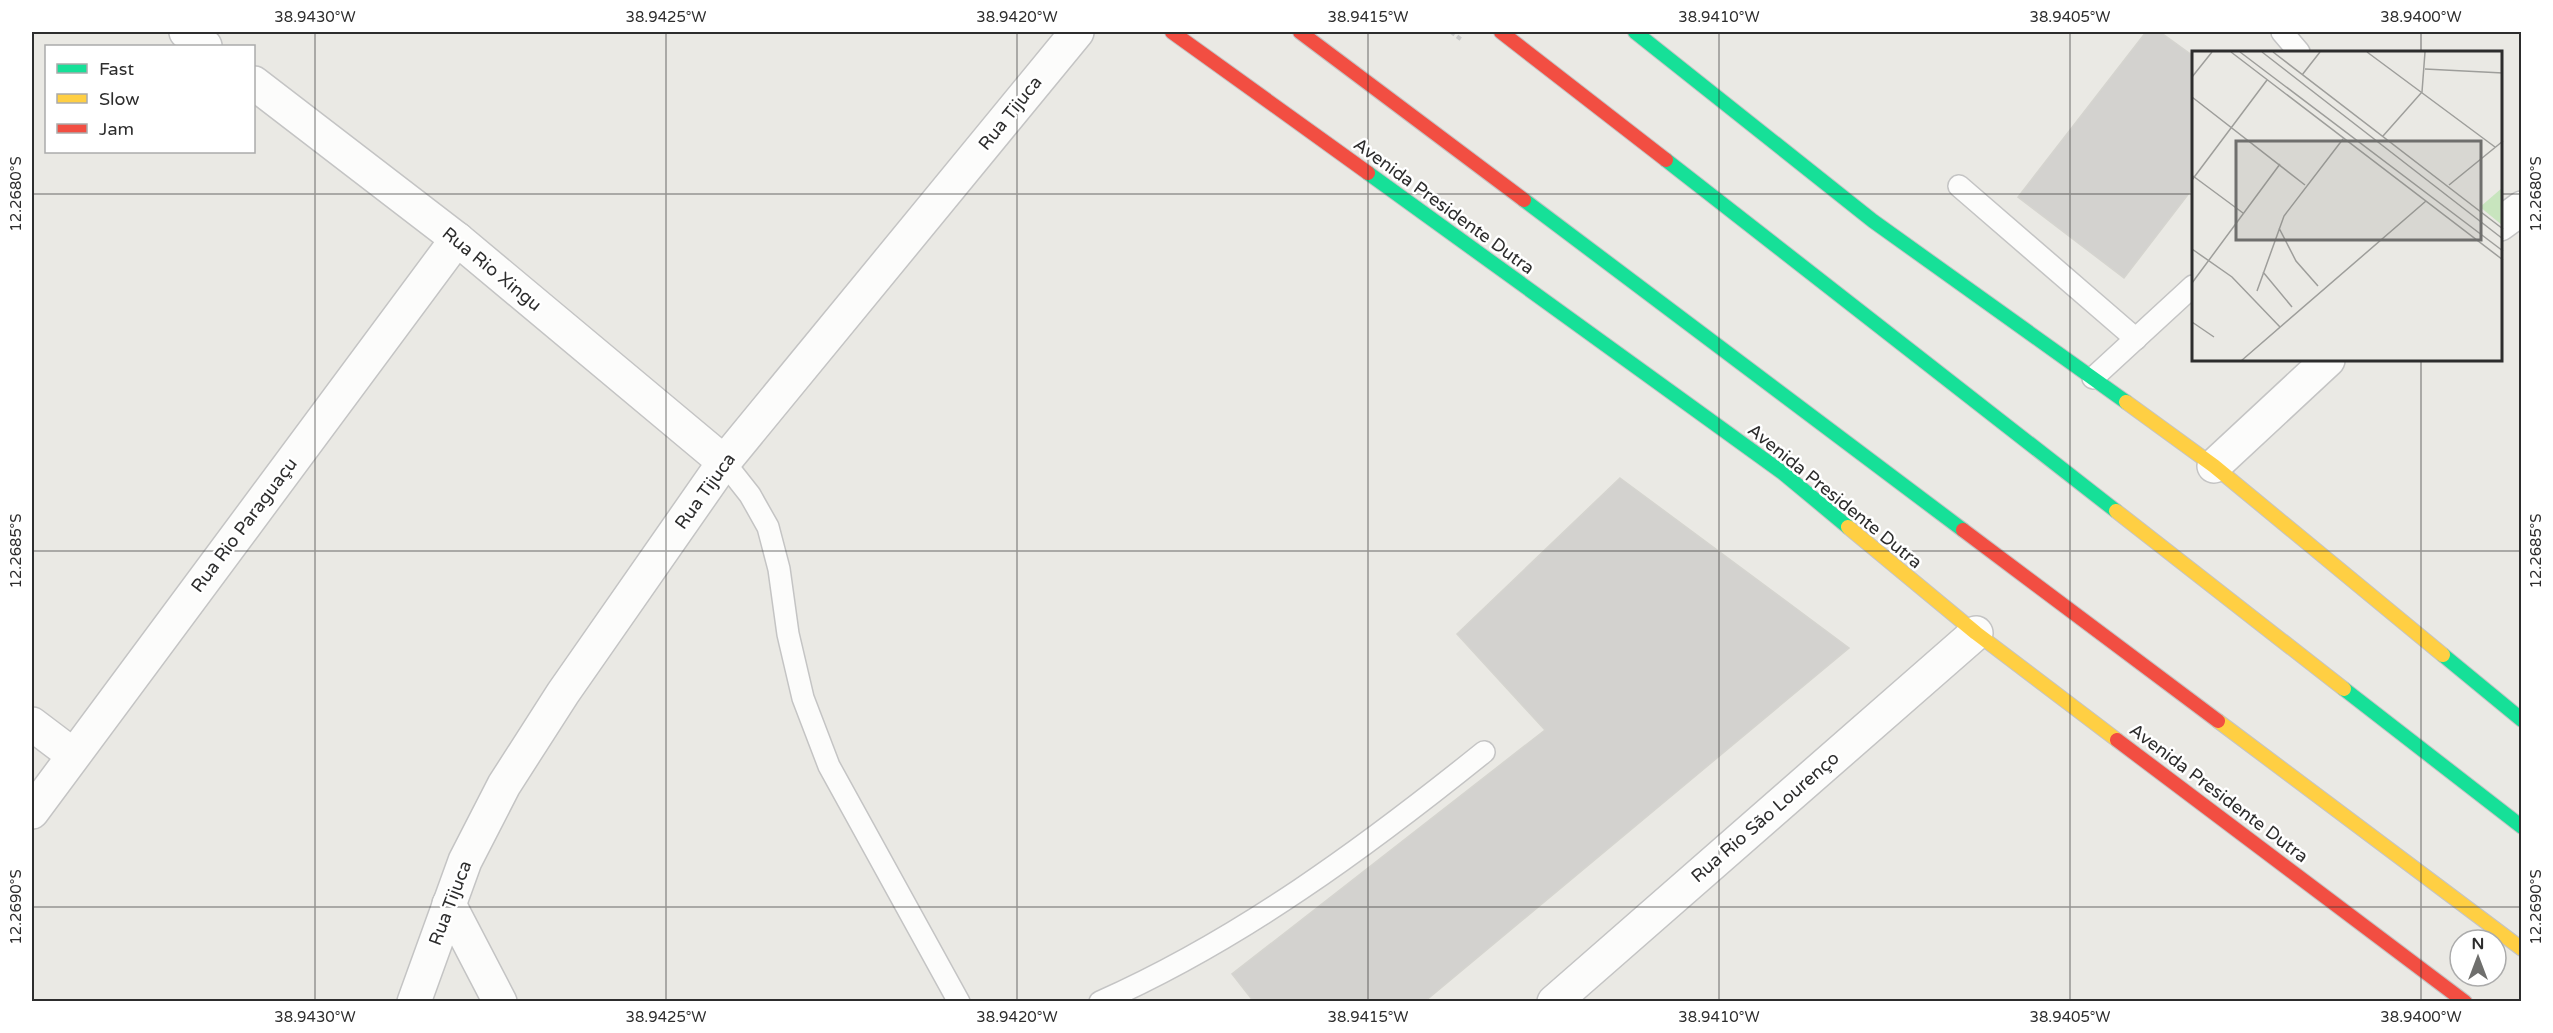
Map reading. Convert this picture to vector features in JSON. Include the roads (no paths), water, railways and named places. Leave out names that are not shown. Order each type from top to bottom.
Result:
[{"type":"main road","name":"Avenida Presidente Dutra","points":[[1172,32],[1783,473],[1976,633],[2465,1002]]},
{"type":"main road","points":[[1300,32],[2522,949]]},
{"type":"main road","points":[[1501,32],[2522,827]]},
{"type":"main road","points":[[1635,32],[1873,221],[2214,466],[2522,720]]},
{"type":"street","points":[[186,32],[205,45]]},
{"type":"street","name":"Rua Tijuca","points":[[414,1002],[465,861],[504,785],[562,693],[724,462],[1077,32]]},
{"type":"street","name":"Rua Rio Xingu","points":[[255,84],[457,239],[724,462]]},
{"type":"street","points":[[2502,223],[2522,208]]},
{"type":"street","name":"Rua Rio Paraguaçu","points":[[32,812],[457,239]]},
{"type":"street","points":[[2214,466],[2326,362]]},
{"type":"street","name":"Rua Rio São Lourenço","points":[[1554,1002],[1976,633]]},
{"type":"street","points":[[32,724],[73,755]]},
{"type":"street","points":[[449,904],[500,1002]]},
{"type":"lane","points":[[2282,32],[2298,51]]},
{"type":"lane","points":[[1959,186],[2136,339]]},
{"type":"lane","points":[[2093,378],[2192,287]]},
{"type":"lane","points":[[724,462],[750,495],[768,527],[779,569],[788,634],[803,698],[829,766],[959,1002]]},
{"type":"lane","points":[[1100,1002],[1134,987],[1220,940],[1355,852],[1484,752]]}]
